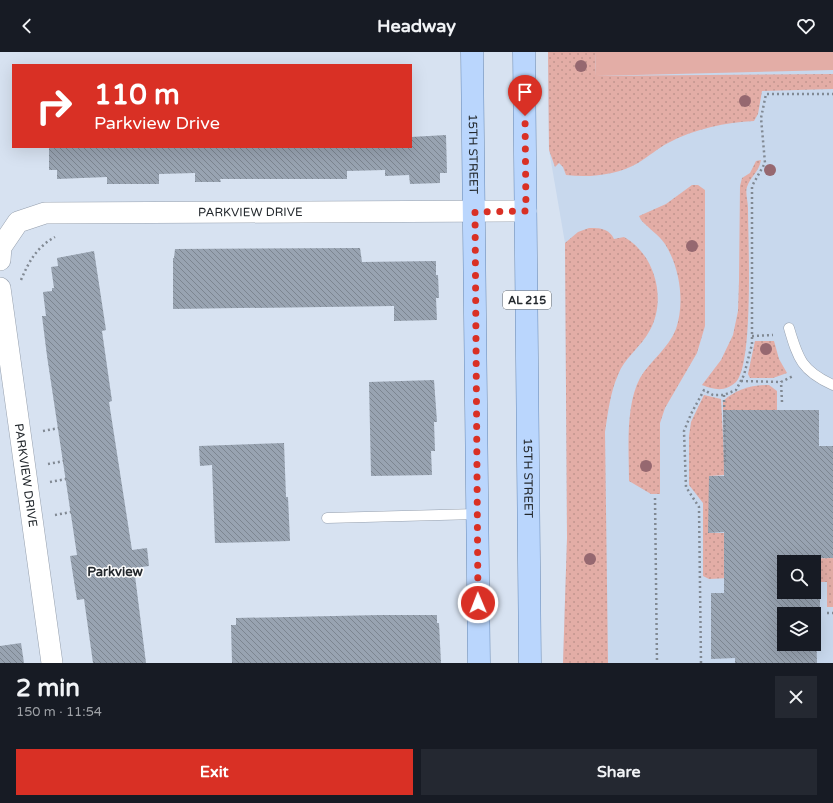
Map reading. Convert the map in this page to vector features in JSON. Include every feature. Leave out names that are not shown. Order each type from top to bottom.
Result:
[{"type":"main road","name":"15TH STREET","points":[[472,52],[479,663]]},
{"type":"main road","name":"15TH STREET","points":[[524,52],[530,663]]},
{"type":"street","name":"PARKVIEW DRIVE","points":[[0,260],[1,246],[18,222],[45,213],[526,211]]},
{"type":"street","name":"PARKVIEW DRIVE","points":[[0,288],[52,663]]},
{"type":"lane","points":[[789,328],[797,355],[814,376],[833,385]]},
{"type":"lane","points":[[327,518],[477,514]]},
{"type":"path","points":[[701,663],[699,507],[686,487],[684,431],[704,390],[713,395],[724,395],[736,390],[744,375],[752,344],[752,186],[765,163],[761,118],[766,94],[833,94]]},
{"type":"path","points":[[20,282],[32,256],[42,245],[60,235]]},
{"type":"path","points":[[740,381],[781,382],[795,376]]},
{"type":"path","points":[[781,382],[782,402]]},
{"type":"path","points":[[724,395],[725,464]]},
{"type":"path","points":[[38,432],[59,428]]},
{"type":"path","points":[[43,464],[64,461]]},
{"type":"path","points":[[46,483],[66,479]]},
{"type":"path","points":[[655,498],[657,663]]},
{"type":"path","points":[[50,516],[71,512]]},
{"type":"path","points":[[827,613],[833,613]]},
{"type":"shaded area","points":[[548,52],[833,52],[833,663],[563,663],[567,538],[565,243],[549,150]]},
{"type":"shaded area","points":[[548,52],[595,52],[596,76],[833,74],[833,89],[762,91],[758,114],[754,121],[710,127],[688,134],[660,147],[638,163],[612,173],[594,176],[566,175],[563,167],[559,163],[555,167],[549,150]]},
{"type":"shaded area","points":[[595,52],[833,52],[833,70],[596,76]]},
{"type":"shaded area","points":[[761,160],[746,189],[748,208],[749,299],[748,327],[742,370],[736,382],[732,385],[724,389],[711,388],[702,385],[721,360],[733,335],[738,311],[740,186],[742,178],[750,173],[756,161]]},
{"type":"shaded area","points":[[692,185],[698,185],[705,190],[705,326],[697,353],[665,408],[660,423],[660,494],[651,494],[629,481],[630,415],[635,389],[640,378],[664,349],[676,329],[680,308],[680,285],[670,253],[665,244],[641,220],[639,216],[666,204]]},
{"type":"shaded area","points":[[589,228],[607,231],[614,239],[624,237],[644,254],[655,278],[657,305],[655,318],[647,336],[624,363],[618,375],[608,410],[605,432],[608,663],[563,663],[567,538],[565,243],[578,232]]},
{"type":"shaded area","points":[[755,341],[774,341],[779,359],[787,373],[773,378],[750,378],[748,374]]},
{"type":"shaded area","points":[[769,385],[777,391],[777,410],[723,410],[723,401],[734,393],[750,387]]},
{"type":"shaded area","points":[[704,395],[721,399],[725,475],[709,476],[709,533],[724,533],[729,578],[709,579],[703,576],[703,503],[689,485],[689,436],[691,422]]},
{"type":"shaded area","points":[[821,558],[833,558],[833,607],[827,607],[827,582],[821,582]]},
{"type":"building","points":[[446,135],[447,173],[440,173],[440,183],[410,184],[409,175],[385,176],[385,170],[347,171],[347,179],[220,179],[221,182],[195,182],[195,173],[159,174],[159,184],[107,184],[107,177],[57,179],[57,170],[49,170],[49,148],[412,148],[412,137]]},
{"type":"building","points":[[360,248],[362,262],[436,261],[439,298],[436,298],[437,320],[394,321],[394,306],[173,309],[173,258],[175,249]]},
{"type":"building","points":[[94,251],[106,330],[102,331],[112,401],[109,402],[132,550],[147,548],[149,566],[134,568],[146,663],[93,663],[84,599],[77,600],[70,556],[77,555],[47,356],[42,316],[46,316],[43,292],[52,291],[52,288],[54,288],[51,267],[58,266],[57,258]]},
{"type":"building","points":[[434,380],[437,422],[434,422],[435,451],[431,451],[432,475],[371,476],[369,382]]},
{"type":"building","points":[[723,410],[819,410],[819,446],[833,446],[833,558],[821,558],[821,555],[777,555],[777,599],[820,599],[820,607],[777,607],[777,651],[817,651],[817,663],[735,663],[735,658],[711,659],[711,593],[724,593],[724,532],[708,533],[709,476],[724,476]]},
{"type":"building","points":[[284,443],[286,497],[288,497],[290,541],[215,543],[212,465],[200,466],[199,446]]},
{"type":"building","points":[[437,615],[437,623],[439,623],[441,663],[232,663],[231,625],[236,625],[236,618]]},
{"type":"building","points":[[21,643],[24,663],[0,663],[0,646]]},
{"type":"district","name":"Parkview","points":[[115,572]]},
{"type":"route","points":[[478,603],[475,212],[526,211],[525,116]]}]
